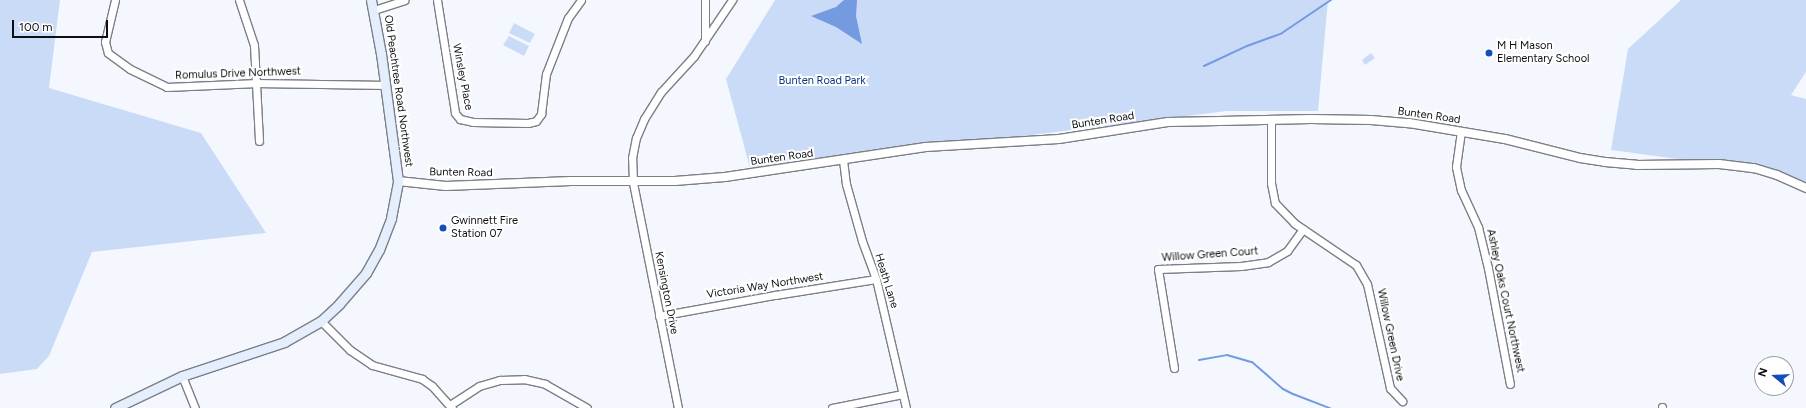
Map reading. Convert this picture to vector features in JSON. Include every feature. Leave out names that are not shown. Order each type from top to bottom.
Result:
[{"type":"main road","name":"Old Peachtree Road Northwest","points":[[115,408],[182,376],[284,342],[321,321],[357,283],[379,250],[391,218],[398,181],[374,10],[371,0]]},
{"type":"street","name":"Romulus Drive Northwest","points":[[115,0],[106,42],[108,53],[130,68],[167,87],[258,83],[385,85]]},
{"type":"street","points":[[239,0],[254,45],[258,83],[259,142]]},
{"type":"street","points":[[374,10],[404,0]]},
{"type":"street","name":"Winsley Place","points":[[437,0],[456,112],[460,119],[473,122],[528,123],[536,121],[541,114],[548,67],[568,18],[581,0]]},
{"type":"street","points":[[705,0],[706,41]]},
{"type":"street","name":"Kensington Drive","points":[[678,408],[633,182],[632,158],[636,138],[644,119],[661,92],[706,41],[732,0]]},
{"type":"street","name":"Bunten Road","points":[[398,181],[446,186],[571,181],[675,181],[725,177],[926,147],[1059,139],[1168,122],[1311,119],[1387,121],[1461,131],[1505,139],[1590,160],[1637,165],[1719,164],[1754,168],[1777,175],[1806,188]]},
{"type":"street","name":"Willow Green Drive","points":[[1271,121],[1271,182],[1276,203],[1282,212],[1303,229],[1356,265],[1367,284],[1390,388],[1402,400]]},
{"type":"street","name":"Ashley Oaks Court Northwest","points":[[1461,131],[1456,167],[1461,190],[1478,227],[1488,268],[1510,384]]},
{"type":"street","name":"Heath Lane","points":[[843,160],[846,184],[858,227],[876,279],[906,408]]},
{"type":"street","name":"Willow Green Court","points":[[1174,368],[1158,269],[1241,266],[1268,262],[1287,251],[1303,229]]},
{"type":"street","name":"Victoria Way Northwest","points":[[659,316],[754,298],[876,279]]},
{"type":"street","points":[[321,321],[350,350],[372,365],[422,379],[432,386],[451,407],[480,386],[500,380],[524,379],[545,384],[587,408]]},
{"type":"street","points":[[182,376],[195,408]]},
{"type":"street","points":[[832,408],[903,394]]},
{"type":"green space","points":[[0,0],[60,0],[49,88],[201,133],[266,233],[92,252],[49,356],[37,369],[0,374]]},
{"type":"green space","name":"Bunten Road Park","points":[[775,0],[1328,0],[1318,111],[1227,111],[887,154],[750,168],[726,79]]},
{"type":"green space","points":[[1681,0],[1806,0],[1806,72],[1791,95],[1806,99],[1806,191],[1738,167],[1611,150],[1628,49]]},
{"type":"green space","points":[[514,23],[535,34],[530,43],[509,33]]},
{"type":"green space","points":[[509,36],[529,46],[524,56],[503,45]]},
{"type":"green space","points":[[1371,53],[1375,58],[1365,65],[1362,60]]},
{"type":"water","points":[[844,0],[857,0],[856,16],[862,44],[836,27],[811,16],[836,7]]},
{"type":"waterway","points":[[1204,66],[1247,46],[1282,33],[1331,0]]},
{"type":"waterway","points":[[1199,360],[1227,355],[1252,362],[1283,389],[1330,408]]},
{"type":"place","name":"M H Mason Elementary School","points":[[1489,53]]},
{"type":"place","name":"Gwinnett Fire Station 07","points":[[443,228]]}]
